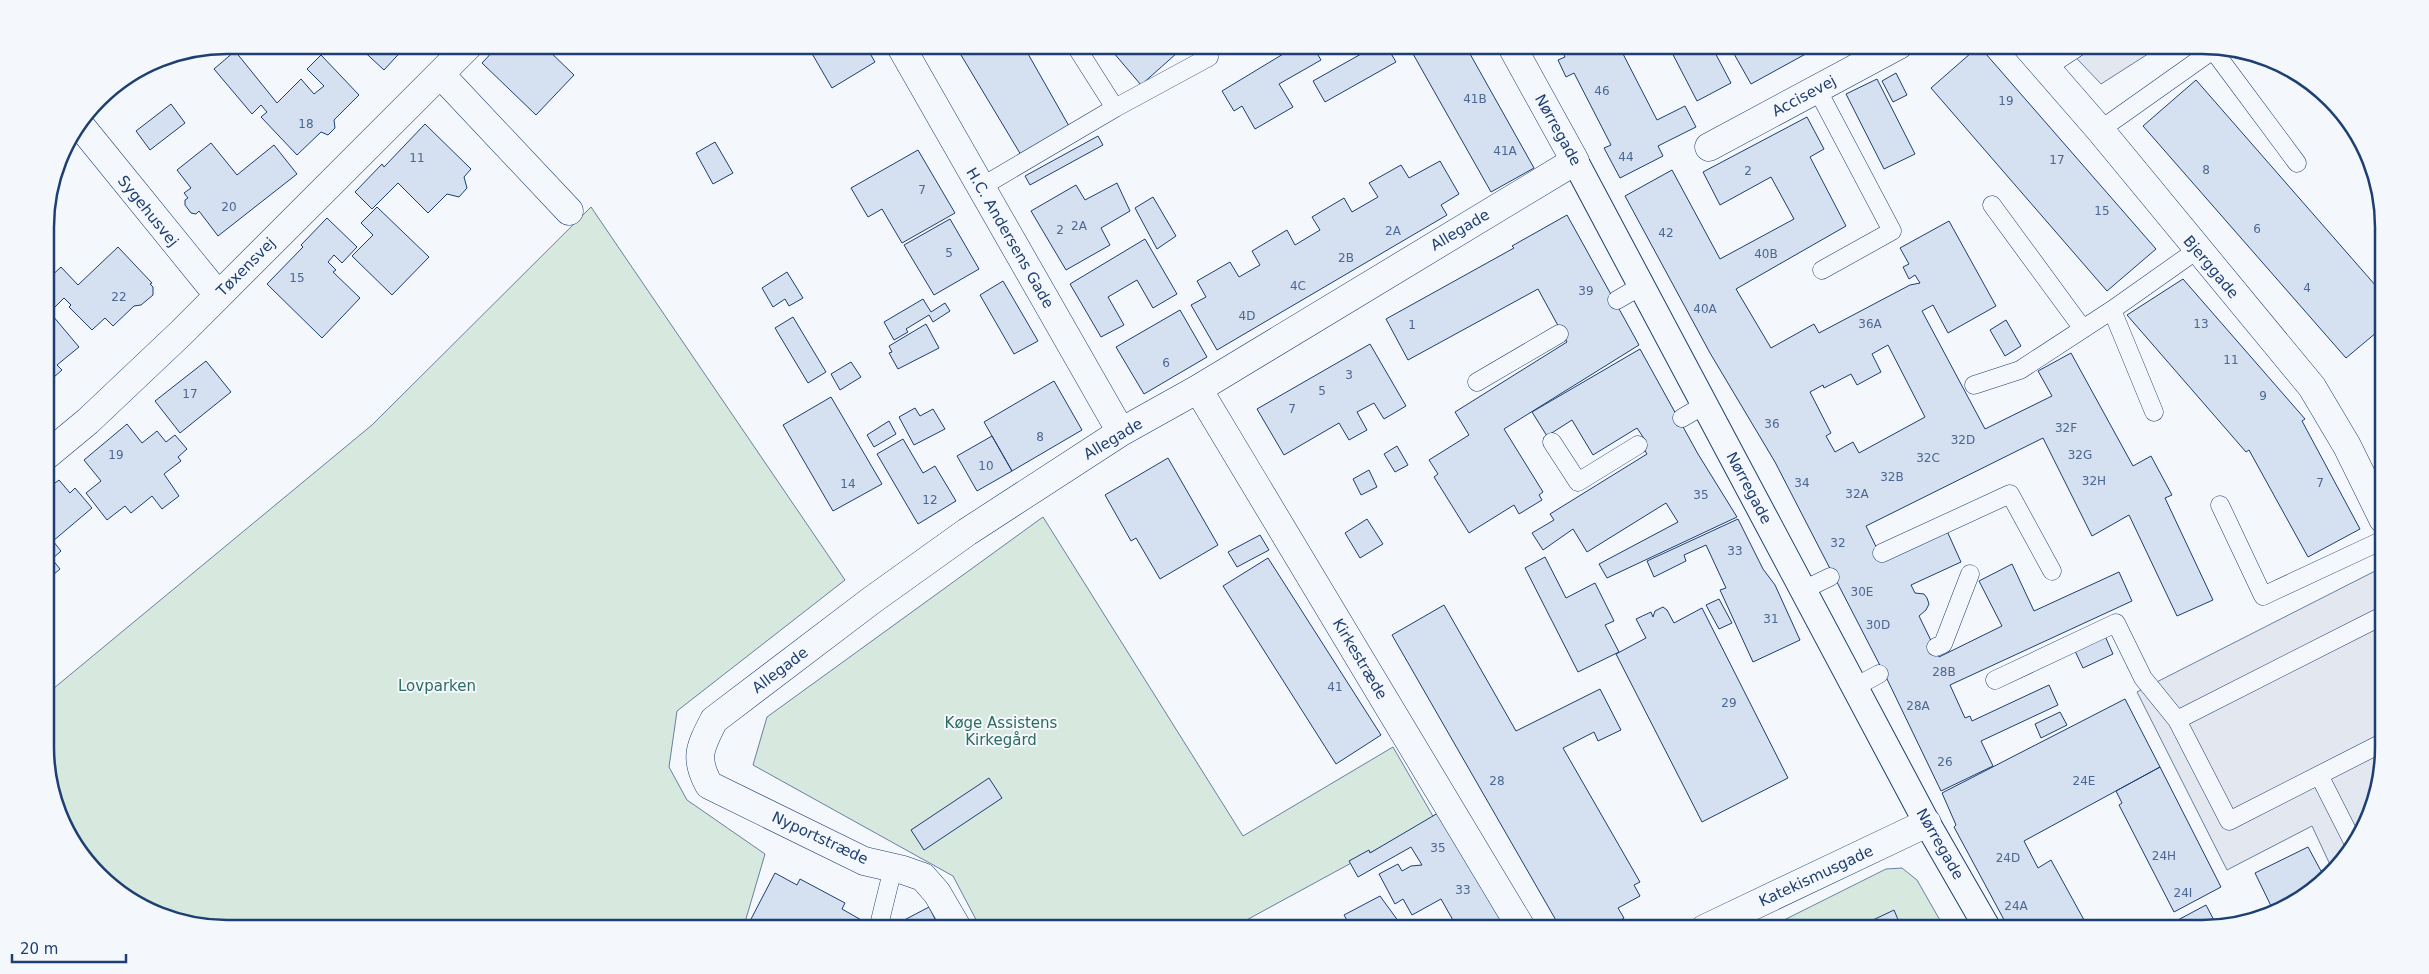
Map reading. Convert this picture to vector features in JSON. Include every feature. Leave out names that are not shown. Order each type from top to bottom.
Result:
[{"type":"street","name":"Tøxensvej","points":[[54,448],[88,421],[218,295],[461,54]]},
{"type":"street","name":"H.C. Andersens Gade","points":[[905,54],[1121,432]]},
{"type":"street","name":"Nørregade","points":[[1516,54],[1575,161],[1927,823],[1983,920]]},
{"type":"street","name":"Accisevej","points":[[1709,147],[1882,54]]},
{"type":"street","name":"Bjerggade","points":[[2034,54],[2100,130],[2197,250],[2312,387],[2375,498]]},
{"type":"street","points":[[441,75],[569,211]]},
{"type":"street","name":"Sygehusvej","points":[[84,130],[218,295]]},
{"type":"street","name":"Allegade","points":[[699,768],[702,742],[714,720],[872,600],[967,532],[1121,432],[1198,389],[1575,161]]},
{"type":"street","name":"Kirkestræde","points":[[1198,389],[1517,920]]},
{"type":"street","name":"Nyportstræde","points":[[699,768],[708,785],[864,861],[923,877],[937,892],[953,920]]},
{"type":"street","name":"Katekismusgade","points":[[1723,920],[1927,823]]},
{"type":"lane","points":[[1081,54],[1115,108]]},
{"type":"lane","points":[[2046,68],[2067,54]]},
{"type":"lane","points":[[2100,130],[2207,54]]},
{"type":"lane","points":[[2216,54],[2297,163]]},
{"type":"lane","points":[[981,187],[1115,108],[1209,57]]},
{"type":"lane","points":[[1817,89],[1892,231],[1822,270]]},
{"type":"lane","points":[[1992,205],[2083,330]]},
{"type":"lane","points":[[1974,386],[2020,370],[2083,330],[2197,250]]},
{"type":"lane","points":[[1617,300],[1641,286]]},
{"type":"lane","points":[[2112,310],[2154,412]]},
{"type":"lane","points":[[1477,382],[1560,334]]},
{"type":"lane","points":[[1682,418],[1704,405]]},
{"type":"lane","points":[[1552,442],[1578,482],[1638,445]]},
{"type":"lane","points":[[1882,553],[2010,494],[2052,571]]},
{"type":"lane","points":[[2220,505],[2263,596],[2375,544]]},
{"type":"lane","points":[[1936,647],[1942,644],[1970,574]]},
{"type":"lane","points":[[1803,590],[1830,577]]},
{"type":"lane","points":[[2177,720],[2375,620]]},
{"type":"lane","points":[[1995,680],[2116,623],[2144,678],[2177,720],[2229,821],[2375,747]]},
{"type":"lane","points":[[1855,687],[1879,674]]},
{"type":"lane","points":[[2319,775],[2350,836]]},
{"type":"lane","points":[[880,920],[893,868]]},
{"type":"green space","name":"Lovparken","points":[[591,207],[845,580],[677,711],[669,767],[687,800],[765,854],[746,920],[204,919],[171,911],[131,891],[97,861],[83,843],[63,803],[57,781],[54,758],[54,688],[372,425]]},
{"type":"green space","name":"Køge Assistens Kirkegård","points":[[1043,517],[1243,836],[1393,747],[1434,818],[1247,920],[976,920],[953,876],[753,765],[767,717]]},
{"type":"green space","points":[[1902,868],[1917,880],[1940,920],[1784,920],[1886,869]]},
{"type":"shaded area","points":[[2073,54],[2148,54],[2101,84]]},
{"type":"shaded area","points":[[2375,571],[2375,758],[2372,781],[2366,803],[2357,824],[2346,843],[2329,863],[2312,826],[2227,870],[2137,692]]},
{"type":"building","points":[[232,54],[237,54],[277,103],[301,79],[314,94],[324,86],[307,69],[321,55],[359,95],[334,120],[335,128],[328,135],[321,132],[297,155],[261,117],[267,112],[261,105],[252,114],[214,69]]},
{"type":"building","points":[[367,54],[399,54],[384,70]]},
{"type":"building","points":[[490,54],[552,54],[574,75],[536,115],[482,63]]},
{"type":"building","points":[[812,54],[870,54],[875,62],[832,88]]},
{"type":"building","points":[[960,54],[1028,54],[1069,126],[1021,155]]},
{"type":"building","points":[[1115,54],[1176,54],[1141,85]]},
{"type":"building","points":[[1283,54],[1317,54],[1321,60],[1279,84],[1293,107],[1255,129],[1242,106],[1234,111],[1222,91]]},
{"type":"building","points":[[1361,54],[1391,54],[1396,62],[1325,102],[1313,81]]},
{"type":"building","points":[[1413,54],[1470,54],[1534,168],[1491,192]]},
{"type":"building","points":[[1564,54],[1623,54],[1657,120],[1685,106],[1696,127],[1658,146],[1663,156],[1620,178],[1604,148],[1611,145],[1574,73],[1566,77],[1558,60],[1565,57]]},
{"type":"building","points":[[1673,54],[1716,54],[1731,83],[1697,101]]},
{"type":"building","points":[[1734,54],[1806,54],[1751,84]]},
{"type":"building","points":[[1970,54],[1986,54],[2156,249],[2107,291],[1931,88]]},
{"type":"building","points":[[1896,73],[1907,95],[1893,102],[1882,81]]},
{"type":"building","points":[[1877,79],[1915,154],[1884,169],[1846,94]]},
{"type":"building","points":[[2196,80],[2375,285],[2375,334],[2346,358],[2143,126]]},
{"type":"building","points":[[171,104],[185,123],[150,150],[136,131]]},
{"type":"building","points":[[1807,117],[1824,149],[1810,157],[1846,226],[1736,289],[1771,348],[1814,324],[1819,333],[1910,285],[1920,283],[1915,275],[1909,279],[1903,267],[1909,264],[1900,248],[1949,221],[1996,306],[1948,333],[1933,305],[1922,311],[1985,429],[2052,396],[2038,371],[2071,353],[2133,466],[2151,456],[2172,495],[2165,498],[2213,600],[2177,616],[2129,515],[2092,536],[2043,438],[1866,526],[1883,561],[1947,531],[1961,562],[1911,585],[1915,593],[1924,594],[1927,598],[1929,604],[1926,610],[1919,616],[1939,657],[2002,626],[1979,581],[2012,564],[2034,611],[2119,572],[2132,601],[1950,685],[1965,718],[1970,716],[1972,721],[2049,685],[2058,705],[1981,741],[1993,766],[1941,791],[1887,679],[1775,462],[1710,353],[1625,196],[1672,170],[1720,259],[1794,219],[1771,177],[1720,205],[1703,172]],"holes":[[[1888,345],[1925,417],[1859,453],[1853,442],[1835,452],[1826,436],[1831,433],[1810,392],[1823,385],[1824,388],[1851,374],[1857,385],[1881,372],[1872,354]]]},
{"type":"building","points":[[425,124],[471,169],[464,177],[467,188],[459,197],[447,194],[428,213],[398,183],[372,209],[355,192],[382,164],[384,167]]},
{"type":"building","points":[[1098,136],[1103,145],[1030,185],[1025,176]]},
{"type":"building","points":[[715,142],[733,173],[713,184],[696,153]]},
{"type":"building","points":[[211,143],[237,175],[274,145],[297,174],[218,236],[199,211],[196,214],[191,213],[185,205],[185,200],[188,198],[184,193],[191,188],[177,170]]},
{"type":"building","points":[[918,150],[955,213],[902,243],[882,209],[868,217],[851,188]]},
{"type":"building","points":[[1440,161],[1459,194],[1441,205],[1447,215],[1217,350],[1191,305],[1206,297],[1197,281],[1230,262],[1239,277],[1260,265],[1252,251],[1287,230],[1295,245],[1320,230],[1312,217],[1344,198],[1352,212],[1378,197],[1369,183],[1401,165],[1409,178]]},
{"type":"building","points":[[1117,183],[1130,211],[1101,228],[1110,245],[1066,270],[1031,211],[1076,185],[1085,200]]},
{"type":"building","points":[[1153,197],[1176,236],[1157,249],[1135,208]]},
{"type":"building","points":[[377,207],[429,257],[392,295],[352,256],[373,235],[361,223]]},
{"type":"building","points":[[1567,215],[1639,345],[1504,429],[1543,492],[1539,495],[1542,500],[1519,514],[1514,505],[1469,533],[1434,477],[1438,474],[1429,460],[1469,435],[1455,412],[1567,342],[1538,289],[1408,360],[1386,319],[1514,248],[1512,246]]},
{"type":"building","points":[[327,218],[357,247],[342,263],[334,255],[328,262],[336,270],[333,272],[360,298],[322,338],[267,284],[303,247],[301,245]]},
{"type":"building","points":[[950,219],[979,269],[934,295],[904,245]]},
{"type":"building","points":[[1145,239],[1177,294],[1153,308],[1137,280],[1108,297],[1124,325],[1101,337],[1070,284]]},
{"type":"building","points":[[118,247],[152,283],[150,284],[153,287],[153,295],[141,305],[134,306],[113,326],[105,318],[92,330],[69,307],[71,305],[64,298],[54,306],[54,274],[61,267],[78,285]]},
{"type":"building","points":[[787,272],[803,298],[789,306],[785,299],[773,307],[762,288]]},
{"type":"building","points":[[2183,279],[2305,419],[2302,421],[2360,529],[2308,557],[2249,450],[2246,452],[2127,315]]},
{"type":"building","points":[[1003,281],[1038,341],[1014,354],[980,295]]},
{"type":"building","points":[[923,299],[931,312],[945,303],[950,311],[933,322],[929,315],[906,329],[908,332],[894,340],[884,322]]},
{"type":"building","points":[[1180,310],[1207,357],[1144,394],[1116,347]]},
{"type":"building","points":[[54,317],[79,347],[57,365],[62,370],[54,377]]},
{"type":"building","points":[[793,317],[826,372],[808,383],[775,328]]},
{"type":"building","points":[[2006,320],[2021,346],[2005,356],[1990,330]]},
{"type":"building","points":[[926,324],[939,348],[898,369],[889,353],[892,352],[889,346]]},
{"type":"building","points":[[1370,344],[1406,406],[1384,419],[1374,403],[1357,412],[1367,430],[1349,440],[1339,423],[1284,455],[1257,409]]},
{"type":"building","points":[[1640,349],[1698,454],[1737,517],[1607,578],[1599,564],[1678,522],[1666,503],[1587,552],[1573,529],[1543,550],[1532,533],[1554,520],[1550,514],[1647,454],[1640,443],[1645,440],[1637,428],[1593,455],[1572,420],[1547,436],[1532,412]]},
{"type":"building","points":[[206,361],[231,392],[180,433],[155,401]]},
{"type":"building","points":[[851,362],[861,377],[840,390],[831,374]]},
{"type":"building","points":[[1054,381],[1082,430],[1012,471],[984,422]]},
{"type":"building","points":[[831,397],[882,484],[833,511],[783,425]]},
{"type":"building","points":[[915,408],[920,416],[933,409],[945,429],[914,445],[899,417]]},
{"type":"building","points":[[889,421],[896,434],[874,447],[867,435]]},
{"type":"building","points":[[127,424],[142,443],[157,431],[166,442],[175,435],[187,449],[178,457],[181,461],[164,474],[179,496],[162,509],[152,496],[131,513],[125,506],[107,520],[86,493],[101,481],[84,460]]},
{"type":"building","points":[[992,436],[1012,471],[977,491],[957,456]]},
{"type":"building","points":[[903,439],[923,473],[935,466],[956,501],[918,524],[877,454]]},
{"type":"building","points":[[1397,446],[1408,465],[1395,472],[1384,454]]},
{"type":"building","points":[[1168,458],[1218,545],[1160,579],[1136,538],[1131,541],[1105,495]]},
{"type":"building","points":[[1369,470],[1377,487],[1361,495],[1353,479]]},
{"type":"building","points":[[59,480],[70,493],[75,488],[92,508],[54,540],[54,484]]},
{"type":"building","points":[[1367,519],[1383,544],[1360,558],[1345,533]]},
{"type":"building","points":[[1738,519],[1763,569],[1775,585],[1800,640],[1753,662],[1720,590],[1726,588],[1706,545],[1684,555],[1686,561],[1654,577],[1647,561]]},
{"type":"building","points":[[1260,535],[1269,550],[1237,567],[1228,552]]},
{"type":"building","points":[[54,542],[61,551],[54,557]]},
{"type":"building","points":[[1545,557],[1566,598],[1595,583],[1614,621],[1605,625],[1619,652],[1578,672],[1525,568]]},
{"type":"building","points":[[1268,558],[1381,735],[1336,764],[1223,586]]},
{"type":"building","points":[[54,562],[60,569],[54,574]]},
{"type":"building","points":[[1719,599],[1732,623],[1719,629],[1706,605]]},
{"type":"building","points":[[1444,605],[1516,731],[1600,689],[1621,730],[1598,741],[1594,732],[1563,748],[1640,882],[1634,885],[1640,896],[1618,908],[1624,918],[1621,920],[1556,920],[1392,635]]},
{"type":"building","points":[[1663,607],[1667,610],[1674,623],[1702,608],[1788,778],[1702,822],[1616,654],[1646,638],[1636,619],[1651,612],[1653,617],[1655,611]]},
{"type":"building","points":[[2105,636],[2113,654],[2083,668],[2075,651]]},
{"type":"building","points":[[2125,699],[2160,767],[2024,841],[2038,868],[2051,860],[2084,920],[2004,920],[1954,827],[1956,825],[1942,793]]},
{"type":"building","points":[[2060,712],[2067,725],[2041,738],[2035,724]]},
{"type":"building","points":[[2160,767],[2221,887],[2174,912],[2119,805],[2122,803],[2116,791]]},
{"type":"building","points":[[989,778],[1002,798],[924,850],[911,830]]},
{"type":"building","points":[[1438,813],[1501,920],[1453,920],[1441,899],[1412,915],[1403,899],[1395,904],[1379,874],[1398,864],[1402,871],[1411,866],[1422,865],[1411,847],[1358,877],[1349,861],[1369,850],[1370,853]]},
{"type":"building","points":[[2308,847],[2322,870],[2298,891],[2271,906],[2255,873]]},
{"type":"building","points":[[775,873],[797,885],[800,879],[845,903],[842,909],[861,920],[751,920]]},
{"type":"building","points":[[1380,896],[1397,920],[1347,920],[1344,915]]},
{"type":"building","points":[[2206,905],[2214,920],[2213,920],[2178,920]]},
{"type":"building","points":[[929,907],[936,920],[904,920]]},
{"type":"building","points":[[1894,910],[1898,920],[1873,920]]}]
